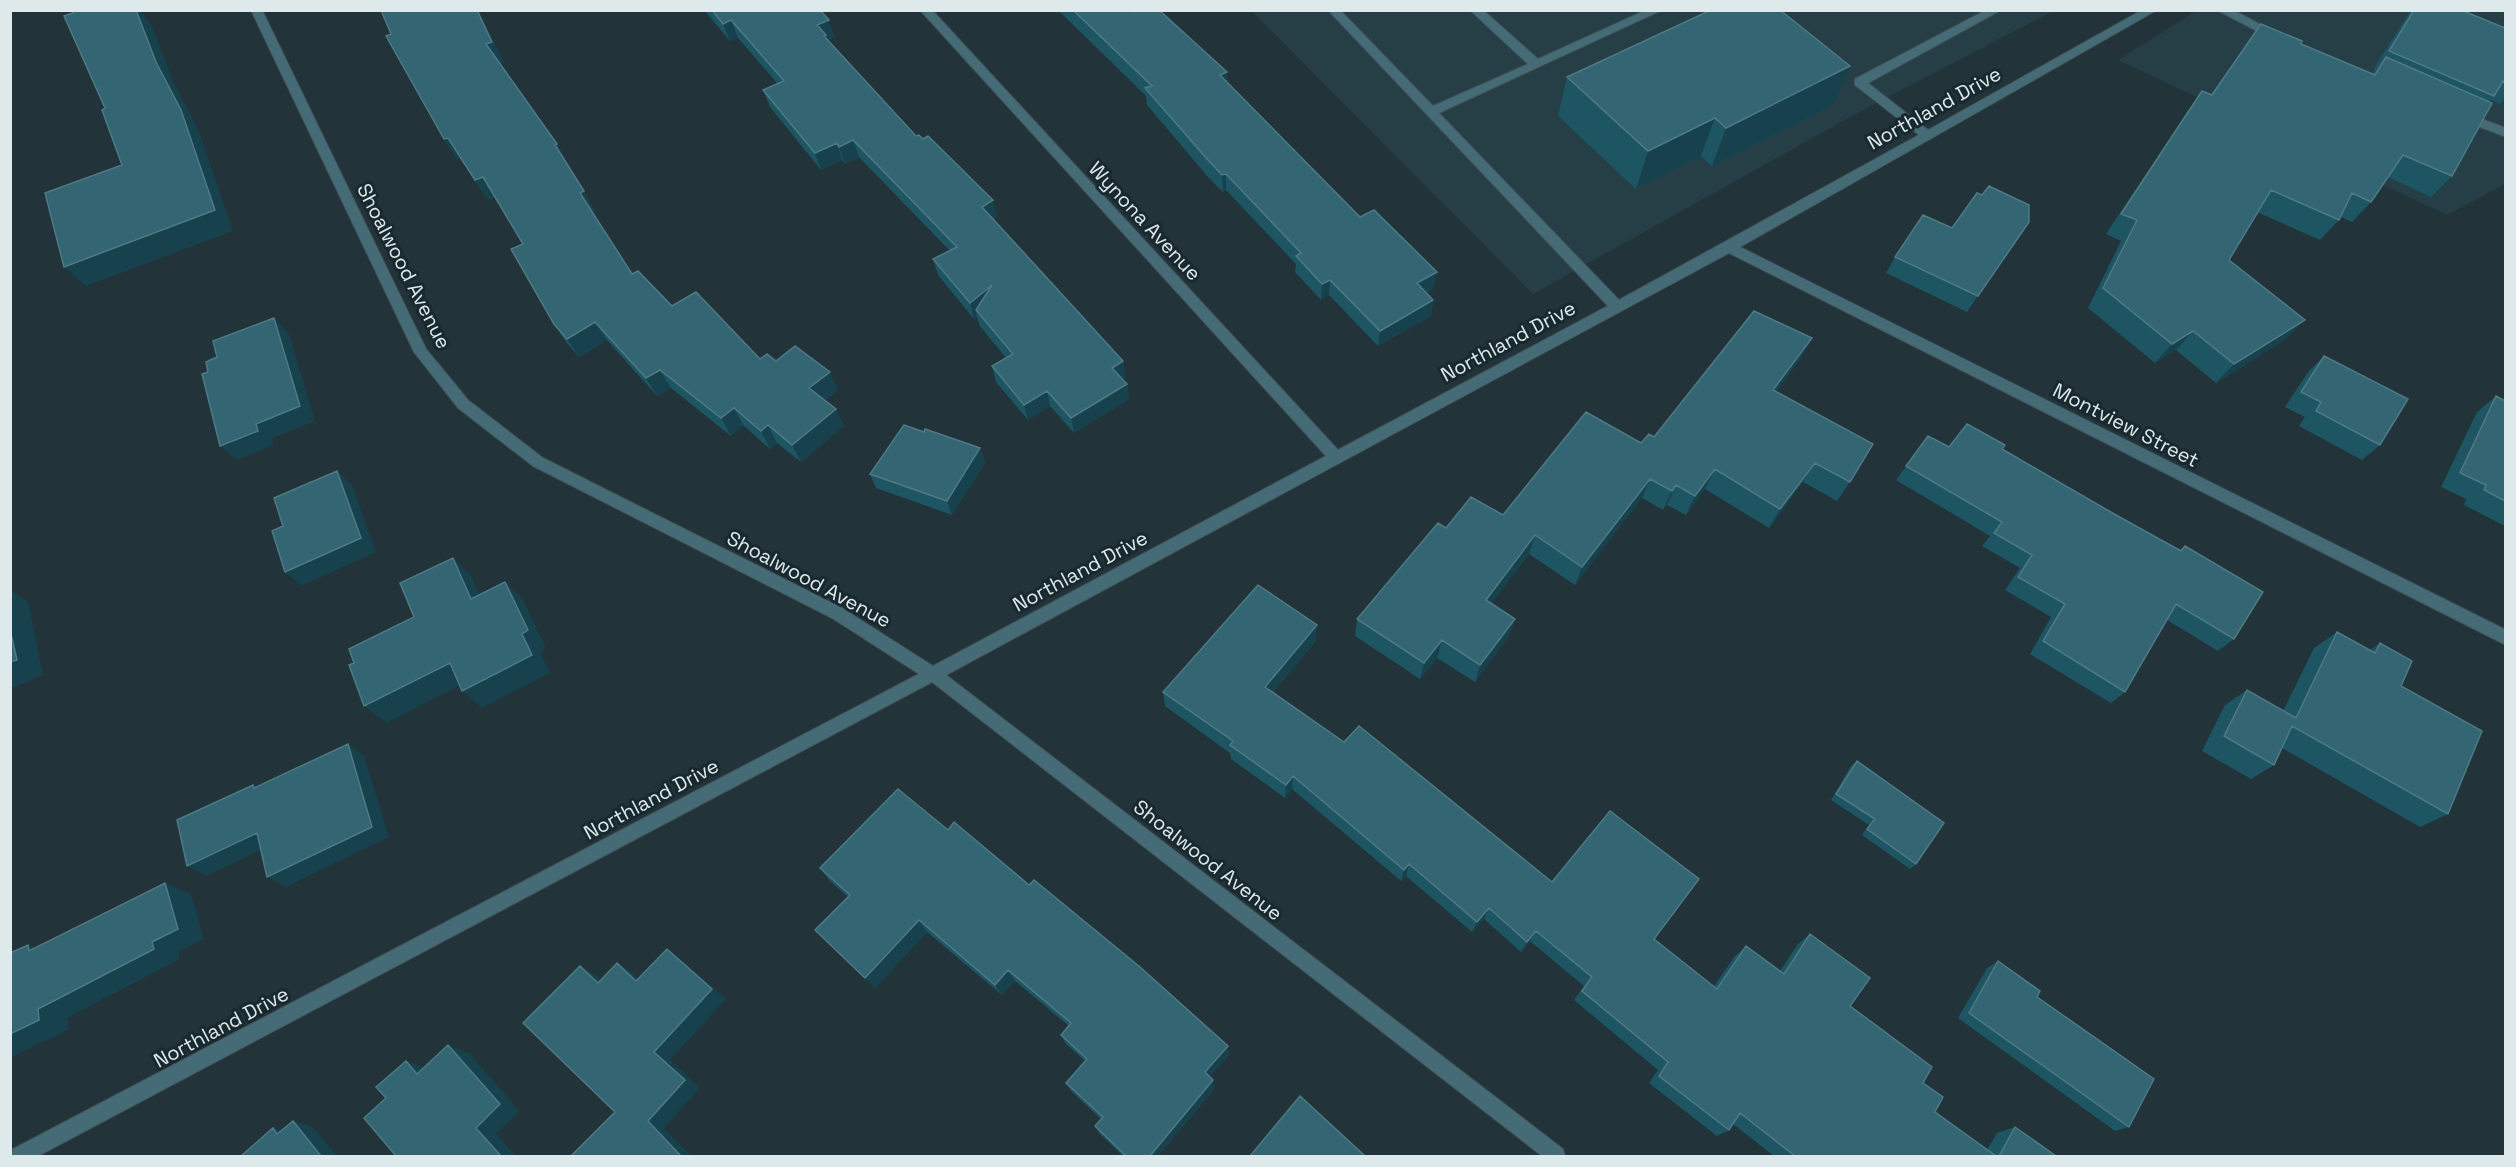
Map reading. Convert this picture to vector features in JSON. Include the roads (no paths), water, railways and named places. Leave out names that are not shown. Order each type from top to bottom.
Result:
[{"type":"street","name":"Shoalwood Avenue","points":[[256,10],[421,351],[463,404],[538,462],[837,613],[933,674],[1556,1156]]},
{"type":"street","name":"Wynona Avenue","points":[[925,10],[1336,458]]},
{"type":"street","points":[[1333,10],[1618,307]]},
{"type":"street","points":[[1474,10],[1537,65]]},
{"type":"street","points":[[1431,112],[1657,10]]},
{"type":"street","points":[[1928,136],[1859,82],[1996,10]]},
{"type":"street","name":"Northland Drive","points":[[20,1156],[933,674],[1618,307],[2152,10]]},
{"type":"street","points":[[2222,10],[2288,41]]},
{"type":"street","points":[[2450,111],[2505,133]]},
{"type":"street","name":"Montview Street","points":[[1729,247],[2505,638]]}]
